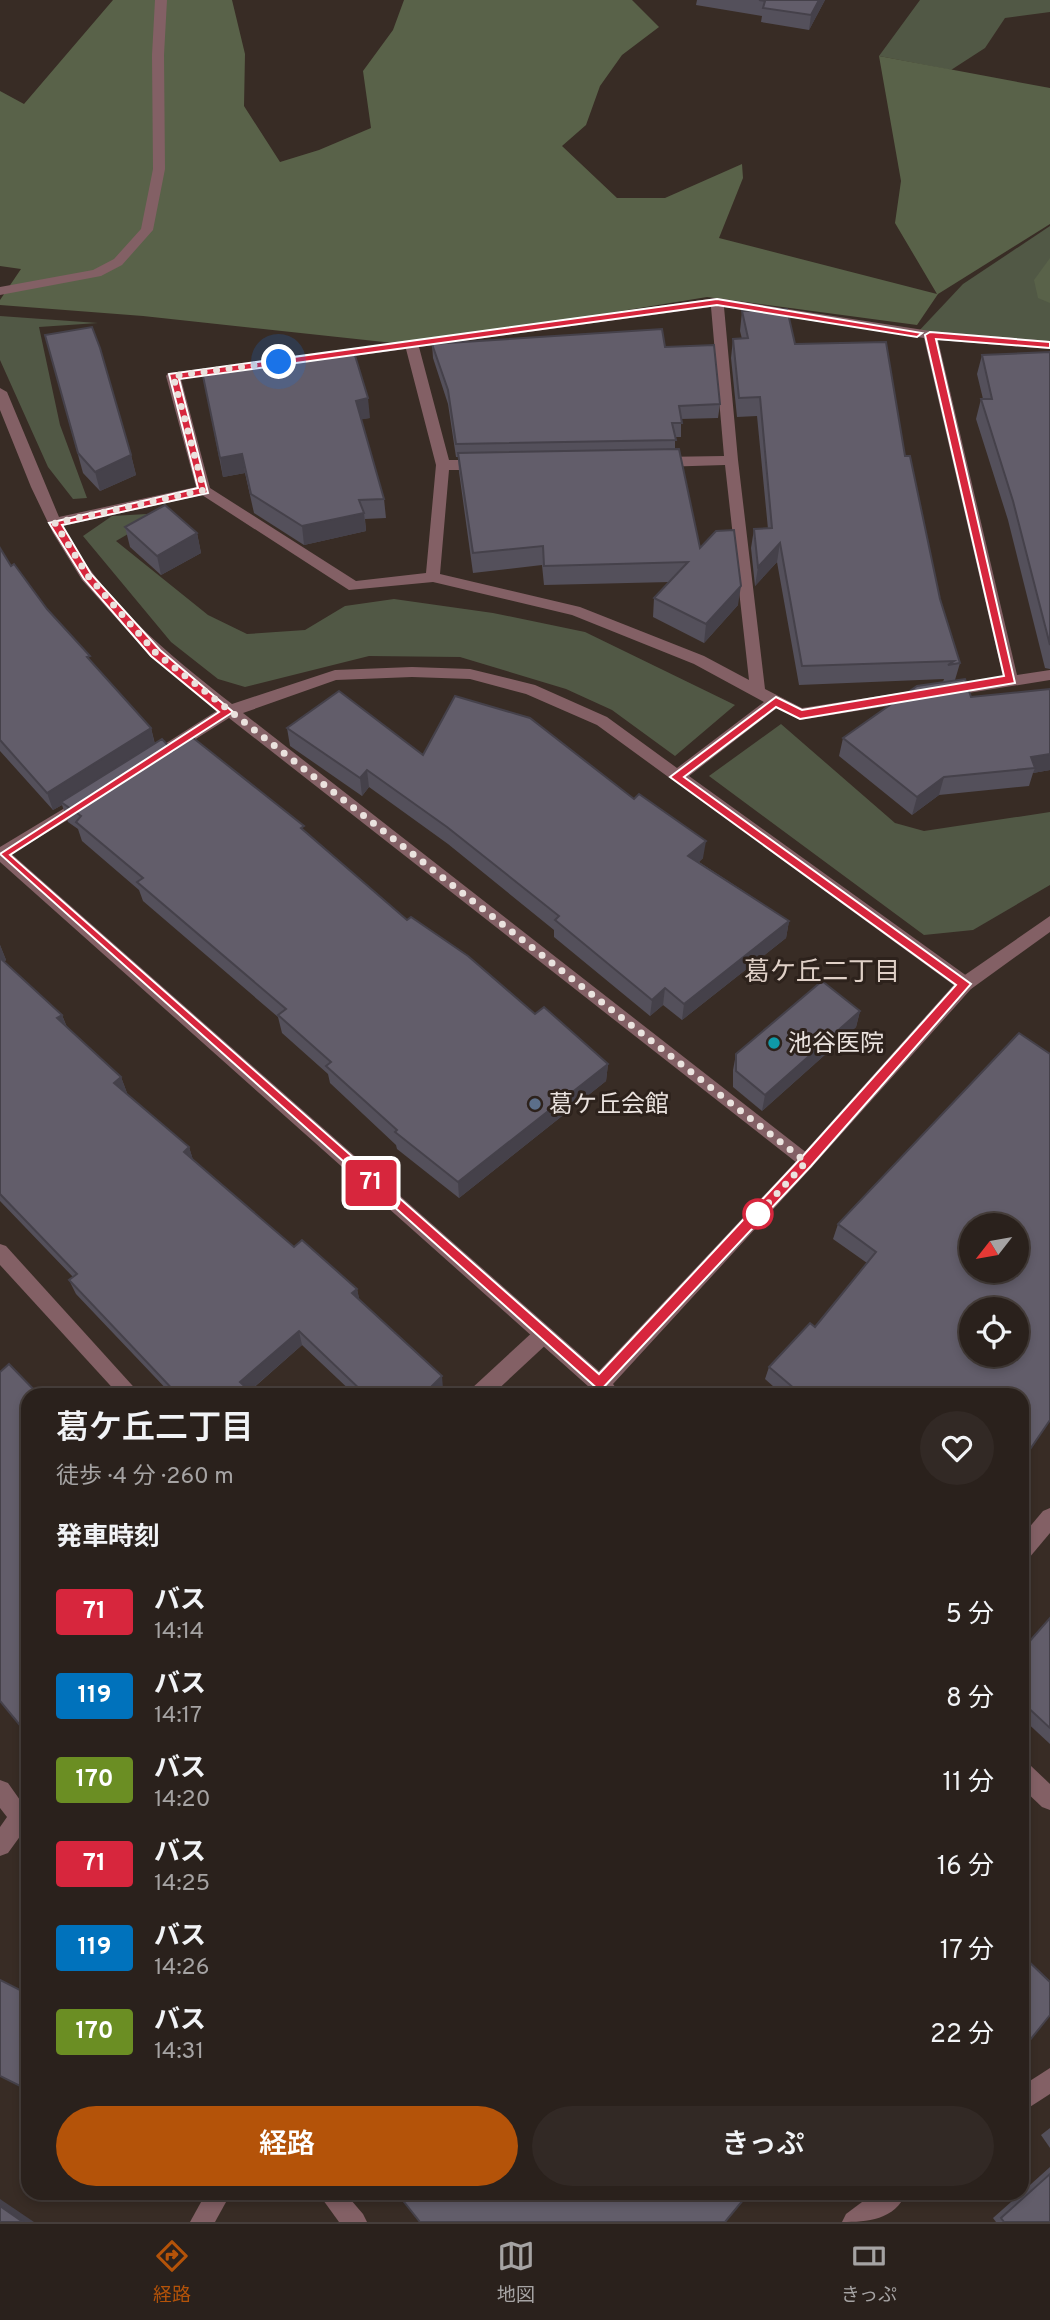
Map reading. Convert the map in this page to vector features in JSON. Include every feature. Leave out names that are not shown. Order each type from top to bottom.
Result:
[{"type":"street","points":[[0,291],[97,273],[118,262],[147,230],[159,169],[158,55],[161,0]]},
{"type":"street","points":[[717,302],[758,692]]},
{"type":"street","points":[[1050,345],[930,335],[717,302],[173,376],[204,490],[354,586],[433,576],[575,611],[699,660],[800,714],[1050,675]]},
{"type":"street","points":[[930,335],[1011,680]]},
{"type":"street","points":[[412,345],[443,465],[433,576]]},
{"type":"street","points":[[0,392],[30,474],[55,523],[88,576],[156,653],[227,712],[806,1162]]},
{"type":"street","points":[[649,462],[732,460]]},
{"type":"street","points":[[443,465],[498,464]]},
{"type":"street","points":[[55,523],[204,490]]},
{"type":"street","points":[[137,769],[227,712],[335,675],[412,672],[470,674],[530,689],[602,721],[965,984]]},
{"type":"street","points":[[676,777],[776,701]]},
{"type":"street","points":[[91,797],[0,854],[605,1388]]},
{"type":"street","points":[[607,1388],[965,984],[1050,923]]},
{"type":"street","points":[[0,1252],[126,1388]]},
{"type":"street","points":[[486,1388],[543,1335]]},
{"type":"street","points":[[1029,1543],[1050,1518]]},
{"type":"street","points":[[1029,1780],[1050,1799]]},
{"type":"street","points":[[0,1791],[21,1813]]},
{"type":"street","points":[[0,1845],[21,1821]]},
{"type":"street","points":[[1029,2095],[1050,2080]]},
{"type":"street","points":[[202,2222],[215,2200]]},
{"type":"street","points":[[336,2200],[355,2222]]},
{"type":"street","points":[[854,2222],[877,2200]]},
{"type":"green space","points":[[113,0],[232,0],[245,54],[244,106],[280,162],[319,150],[371,128],[363,71],[393,30],[404,0],[632,0],[659,27],[622,55],[600,86],[586,125],[562,146],[617,198],[665,198],[742,164],[743,178],[719,238],[937,294],[895,223],[901,181],[879,56],[1050,88],[1050,224],[938,294],[917,325],[707,297],[412,345],[143,316],[0,305],[0,300],[21,269],[0,266],[0,91],[24,104]]},
{"type":"green space","points":[[920,0],[1050,0],[1050,12],[1005,18],[985,48],[951,70],[879,56]]},
{"type":"green space","points":[[1050,226],[1050,344],[917,333],[963,284]]},
{"type":"green space","points":[[1050,258],[1050,303],[1038,298],[1034,280]]},
{"type":"green space","points":[[0,316],[98,323],[39,327],[60,425],[87,498],[73,499],[48,467],[0,360]]},
{"type":"green space","points":[[164,513],[116,541],[208,615],[247,634],[305,630],[345,606],[394,599],[493,613],[585,632],[735,705],[675,756],[612,710],[566,689],[460,657],[369,656],[245,687],[218,679],[171,642],[83,536],[112,516]]},
{"type":"green space","points":[[781,724],[895,823],[924,831],[1050,812],[1050,885],[973,930],[924,935],[709,776]]},
{"type":"building","points":[[759,0],[819,0],[811,15],[763,8],[765,1]]},
{"type":"building","points":[[787,309],[795,344],[886,342],[905,456],[910,456],[940,599],[960,663],[948,665],[954,661],[802,666],[780,543],[758,567],[754,529],[772,528],[760,397],[739,398],[733,339],[748,338],[742,311]]},
{"type":"building","points":[[92,327],[131,455],[95,472],[78,453],[45,335]]},
{"type":"building","points":[[662,329],[665,347],[714,345],[720,404],[679,406],[682,423],[672,423],[676,440],[456,444],[448,390],[432,344]]},
{"type":"building","points":[[353,349],[368,398],[356,401],[384,499],[359,500],[364,513],[302,526],[251,494],[242,454],[220,458],[203,376]]},
{"type":"building","points":[[1050,352],[1050,645],[1013,501],[981,399],[992,399],[982,355]]},
{"type":"building","points":[[679,449],[700,548],[716,531],[734,530],[741,586],[706,624],[654,598],[688,562],[544,566],[543,546],[473,553],[458,453]]},
{"type":"building","points":[[165,505],[197,533],[157,556],[125,527]]},
{"type":"building","points":[[0,548],[11,566],[14,564],[47,609],[90,656],[87,657],[151,728],[47,793],[0,740]]},
{"type":"building","points":[[965,679],[971,697],[1050,689],[1050,754],[1031,757],[1035,768],[944,777],[917,797],[843,738],[917,686]]},
{"type":"building","points":[[339,691],[423,755],[455,696],[530,718],[634,799],[639,794],[706,841],[688,856],[789,921],[684,1004],[665,988],[652,1000],[555,920],[559,916],[447,827],[367,770],[360,778],[287,728]]},
{"type":"building","points":[[192,737],[304,826],[301,828],[407,920],[411,917],[468,956],[535,1014],[544,1007],[608,1064],[458,1182],[395,1132],[397,1130],[326,1066],[331,1062],[278,1015],[286,1009],[137,882],[143,878],[76,822],[81,816],[61,802],[162,739],[173,751]]},
{"type":"building","points":[[0,958],[62,1015],[57,1018],[121,1077],[114,1083],[189,1147],[184,1152],[294,1247],[302,1240],[357,1289],[352,1293],[442,1376],[430,1388],[359,1388],[299,1331],[240,1382],[246,1388],[171,1388],[69,1280],[77,1274],[0,1194]]},
{"type":"building","points":[[822,981],[860,1011],[765,1095],[736,1071],[736,1054]]},
{"type":"building","points":[[1019,1033],[1050,1054],[1050,1420],[1029,1451],[1029,1388],[794,1388],[769,1367],[810,1323],[815,1327],[876,1252],[838,1224]]},
{"type":"building","points":[[9,1364],[32,1388],[21,1388],[21,1726],[0,1701],[0,1372]]},
{"type":"building","points":[[1050,1618],[1050,1728],[1029,1708],[1029,1642]]},
{"type":"building","points":[[1029,1962],[1050,1982],[1050,2015],[1029,2041]]},
{"type":"building","points":[[0,1980],[21,1990],[21,2086],[0,2076]]},
{"type":"building","points":[[1050,2174],[1050,2222],[1004,2222],[1001,2218],[1021,2200],[1029,2200],[1029,2193]]},
{"type":"building","points":[[403,2200],[743,2200],[725,2222],[420,2222]]},
{"type":"building","points":[[0,2206],[23,2222],[0,2222]]},
{"type":"bus line","name":"71","points":[[917,333],[717,302],[173,376],[204,490],[55,523],[88,576],[156,653],[227,712],[1,854],[600,1384],[806,1162],[965,984],[676,777],[776,701],[800,714],[1011,680],[930,335],[1050,345]]},
{"type":"place","name":"池谷医院","points":[[774,1043]]},
{"type":"place","name":"葛ケ丘会館","points":[[535,1104]]},
{"type":"district","name":"葛ケ丘二丁目","points":[[822,971]]},
{"type":"route","points":[[279,362],[173,376],[204,490],[55,523],[88,576],[156,653],[227,712],[806,1162],[750,1223],[758,1214]]}]
